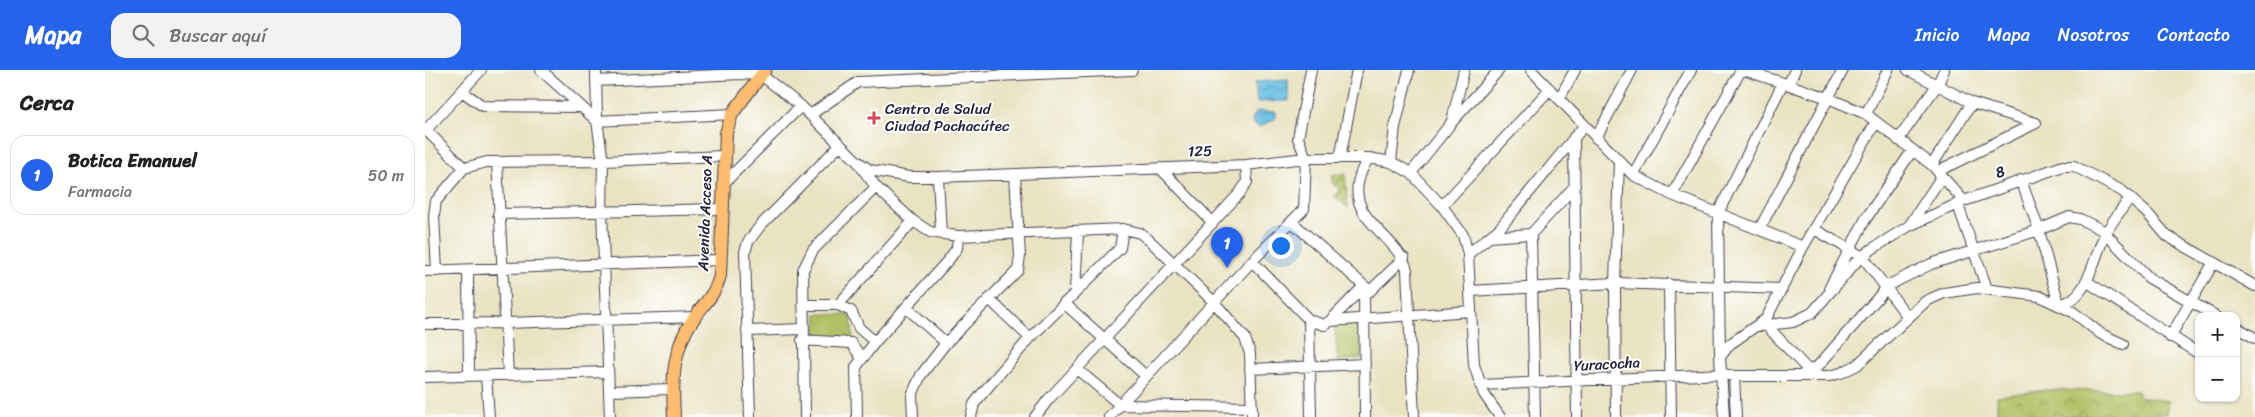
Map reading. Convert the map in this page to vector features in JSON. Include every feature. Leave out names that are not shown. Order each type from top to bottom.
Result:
[{"type":"main road","name":"Avenida Acceso A","points":[[673,417],[672,389],[679,344],[718,284],[721,260],[721,209],[726,133],[732,114],[760,72]]},
{"type":"street","points":[[464,168],[425,130],[463,92],[481,70]]},
{"type":"street","points":[[596,70],[597,121],[603,161],[602,211],[610,417]]},
{"type":"street","points":[[810,115],[858,82],[993,74],[1132,70]]},
{"type":"street","points":[[1109,417],[1252,261],[1304,209],[1306,158],[1298,138],[1311,70]]},
{"type":"street","points":[[1340,158],[1357,70]]},
{"type":"street","points":[[1391,162],[1395,127],[1409,70]]},
{"type":"street","points":[[1452,122],[1464,70]]},
{"type":"street","points":[[1411,173],[1452,122],[1499,70]]},
{"type":"street","points":[[1531,70],[1633,174],[1672,195],[1803,247]]},
{"type":"street","points":[[1559,100],[1575,70]]},
{"type":"street","points":[[1596,138],[1632,70]]},
{"type":"street","points":[[1633,174],[1691,70]]},
{"type":"street","points":[[1672,195],[1742,70],[1829,98],[1866,114],[1937,171],[1961,203],[1987,289]]},
{"type":"street","points":[[1724,417],[1723,374],[1720,357],[1717,213],[1795,70]]},
{"type":"street","points":[[1759,230],[1843,70]]},
{"type":"street","points":[[1866,114],[1888,70]]},
{"type":"street","points":[[1908,70],[1939,84],[1972,103],[2036,123],[1937,171]]},
{"type":"street","points":[[1898,140],[1939,84],[1944,70]]},
{"type":"street","points":[[545,71],[597,121],[732,114]]},
{"type":"street","points":[[596,81],[760,72]]},
{"type":"street","name":"125","points":[[760,72],[801,106],[857,161],[880,173],[909,177],[1015,175],[1246,165],[1306,158],[1369,158],[1391,162],[1411,173],[1442,206],[1463,234],[1468,254],[1474,365],[1480,385],[1500,417]]},
{"type":"street","points":[[1442,206],[1550,89]]},
{"type":"street","points":[[463,92],[483,106],[582,107]]},
{"type":"street","points":[[1909,226],[1972,103]]},
{"type":"street","points":[[723,184],[801,106]]},
{"type":"street","points":[[1720,357],[1731,344],[1763,326],[1803,247],[1876,122]]},
{"type":"street","points":[[1468,254],[1489,237],[1512,213],[1584,126]]},
{"type":"street","points":[[1574,137],[1577,417]]},
{"type":"street","points":[[750,417],[745,252],[748,242],[760,226],[840,145]]},
{"type":"street","points":[[1820,305],[1871,212],[1912,151]]},
{"type":"street","points":[[437,271],[435,206],[444,190],[464,168],[476,164],[497,162],[603,161],[724,156]]},
{"type":"street","points":[[1369,158],[1363,166],[1359,178],[1357,192],[1359,204],[1364,214],[1404,258],[1407,270],[1414,417]]},
{"type":"street","points":[[857,161],[876,187],[913,221],[930,232],[958,236],[1123,229],[1140,233],[1214,302],[1245,338],[1248,345],[1252,412],[1120,405],[1078,370]]},
{"type":"street","points":[[1616,417],[1615,283],[1619,161]]},
{"type":"street","points":[[497,162],[498,214],[508,375]]},
{"type":"street","points":[[1035,417],[1245,186],[1248,177],[1246,165]]},
{"type":"street","name":"8","points":[[1763,326],[1793,322],[1812,312],[1863,257],[1909,226],[1961,203],[2063,166],[2074,166],[2111,184],[2130,198],[2167,236],[2255,286]]},
{"type":"street","points":[[1160,168],[1213,223]]},
{"type":"street","points":[[913,417],[912,395],[915,384],[946,343],[1018,270],[1020,256],[1017,233],[1015,175]]},
{"type":"street","points":[[938,177],[941,234]]},
{"type":"street","points":[[2021,180],[2039,230],[2059,305],[2068,303],[2075,298],[2086,281],[2105,234],[2130,198]]},
{"type":"street","points":[[1535,417],[1531,234],[1575,186]]},
{"type":"street","points":[[805,417],[802,329],[803,270],[807,259],[820,242],[876,187]]},
{"type":"street","points":[[498,214],[721,209]]},
{"type":"street","points":[[1763,326],[1805,373],[1819,365],[1885,289],[1898,280],[1931,264],[1976,252],[2039,230],[2061,219],[2075,217],[2105,234],[2149,278],[2209,312]]},
{"type":"street","points":[[837,305],[913,221]]},
{"type":"street","points":[[1292,222],[1370,291],[1404,258]]},
{"type":"street","points":[[971,417],[974,404],[1030,338],[1120,248],[1123,229]]},
{"type":"street","points":[[1814,229],[1863,257],[1907,316]]},
{"type":"street","points":[[1075,291],[1078,232]]},
{"type":"street","points":[[1489,237],[1531,234]]},
{"type":"street","points":[[857,417],[857,367],[862,358],[950,258],[957,248],[958,236]]},
{"type":"street","points":[[425,271],[721,260]]},
{"type":"street","points":[[1252,261],[1309,320],[1324,325],[1364,286]]},
{"type":"street","points":[[2170,337],[2214,262]]},
{"type":"street","points":[[468,270],[470,322],[469,376]]},
{"type":"street","points":[[2086,281],[2195,352]]},
{"type":"street","points":[[1469,291],[1615,283],[1781,288]]},
{"type":"street","points":[[1669,284],[1671,417]]},
{"type":"street","points":[[1364,286],[1365,417]]},
{"type":"street","name":"Yuracocha","points":[[1480,385],[1723,374],[1734,376],[1805,373],[1829,376],[1850,369],[1926,301],[1944,293],[1987,289],[2039,296],[2073,312],[2101,334],[2123,344]]},
{"type":"street","points":[[989,299],[1030,338]]},
{"type":"street","points":[[1064,304],[1146,376]]},
{"type":"street","points":[[803,305],[837,305],[851,311],[859,328],[875,342]]},
{"type":"street","points":[[907,308],[946,343]]},
{"type":"street","points":[[1330,321],[1471,311]]},
{"type":"street","points":[[425,324],[695,317]]},
{"type":"street","points":[[1309,320],[1311,417]]},
{"type":"street","points":[[747,331],[802,329]]},
{"type":"street","points":[[2240,329],[2255,338]]},
{"type":"street","points":[[803,340],[851,342],[862,358]]},
{"type":"street","points":[[1250,369],[1309,368],[1365,364]]},
{"type":"street","points":[[425,377],[608,372]]},
{"type":"street","points":[[486,376],[489,417]]},
{"type":"street","points":[[1734,376],[1736,417]]},
{"type":"street","points":[[610,391],[672,389]]},
{"type":"green space","points":[[1345,174],[1348,208],[1334,196],[1340,189],[1332,183],[1332,175]]},
{"type":"green space","points":[[817,314],[851,315],[853,339],[816,337]]},
{"type":"green space","points":[[1358,320],[1362,358],[1338,361],[1334,323]]},
{"type":"green space","points":[[2047,390],[2137,391],[2139,397],[2169,401],[2167,414],[1997,417],[1997,396]]},
{"type":"water","points":[[1288,80],[1289,101],[1257,102],[1255,82]]},
{"type":"water","points":[[1257,111],[1276,112],[1276,118],[1260,127],[1253,123],[1252,119]]},
{"type":"place","name":"Centro de Salud Ciudad Pachacútec","points":[[874,118]]},
{"type":"place","name":"Botica Emanuel","points":[[1227,268]]}]
